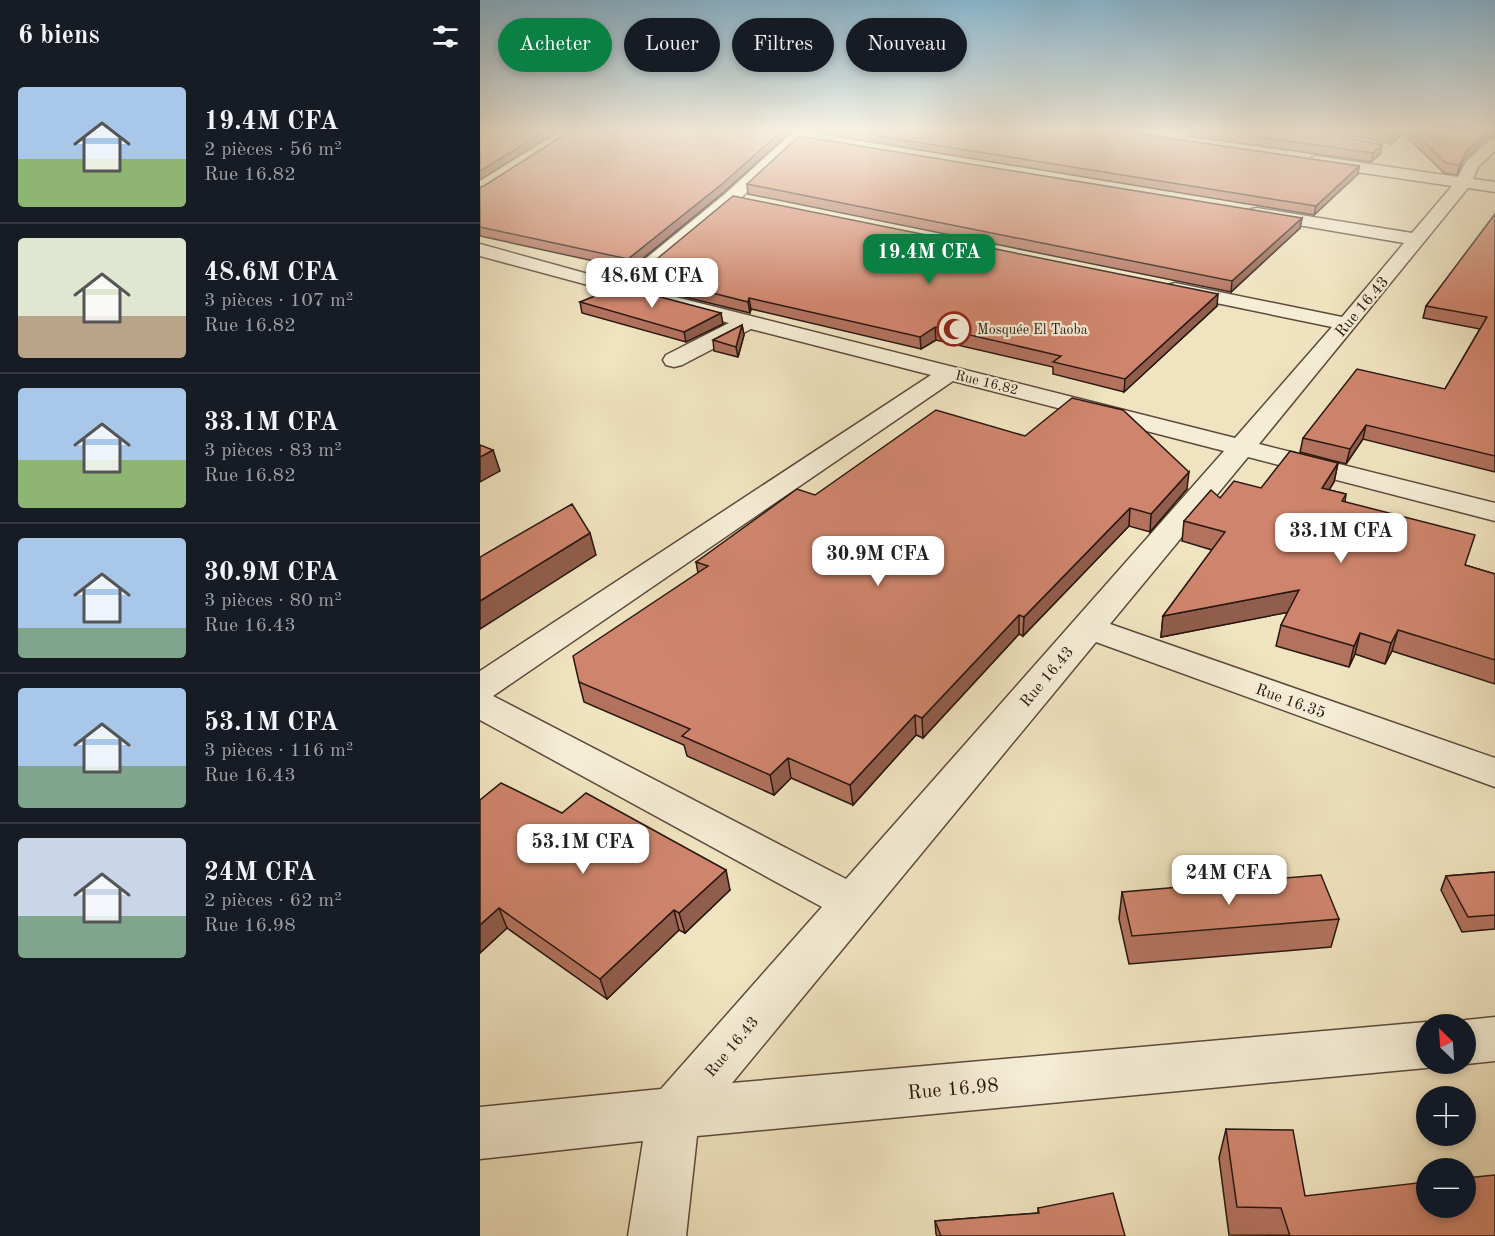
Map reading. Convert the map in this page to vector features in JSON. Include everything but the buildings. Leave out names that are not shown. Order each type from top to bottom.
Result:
[{"type":"street","points":[[621,289],[742,188]]},
{"type":"street","name":"Rue 16.43","points":[[674,1113],[1461,188]]},
{"type":"street","points":[[731,198],[754,203]]},
{"type":"street","points":[[1240,210],[1415,239]]},
{"type":"street","name":"Rue 16.82","points":[[480,250],[621,289],[1495,512]]},
{"type":"street","points":[[1161,286],[1347,324]]},
{"type":"street","points":[[674,360],[750,321]]},
{"type":"street","points":[[480,688],[951,372]]},
{"type":"street","name":"Rue 16.35","points":[[1088,628],[1495,773]]},
{"type":"street","points":[[480,704],[853,903]]},
{"type":"street","points":[[1476,1041],[1495,1039]]},
{"type":"street","name":"Rue 16.98","points":[[480,1133],[674,1113],[1416,1046]]},
{"type":"street","points":[[657,1236],[674,1113]]},
{"type":"place","name":"Mosquée El Taoba","points":[[954,329]]}]
